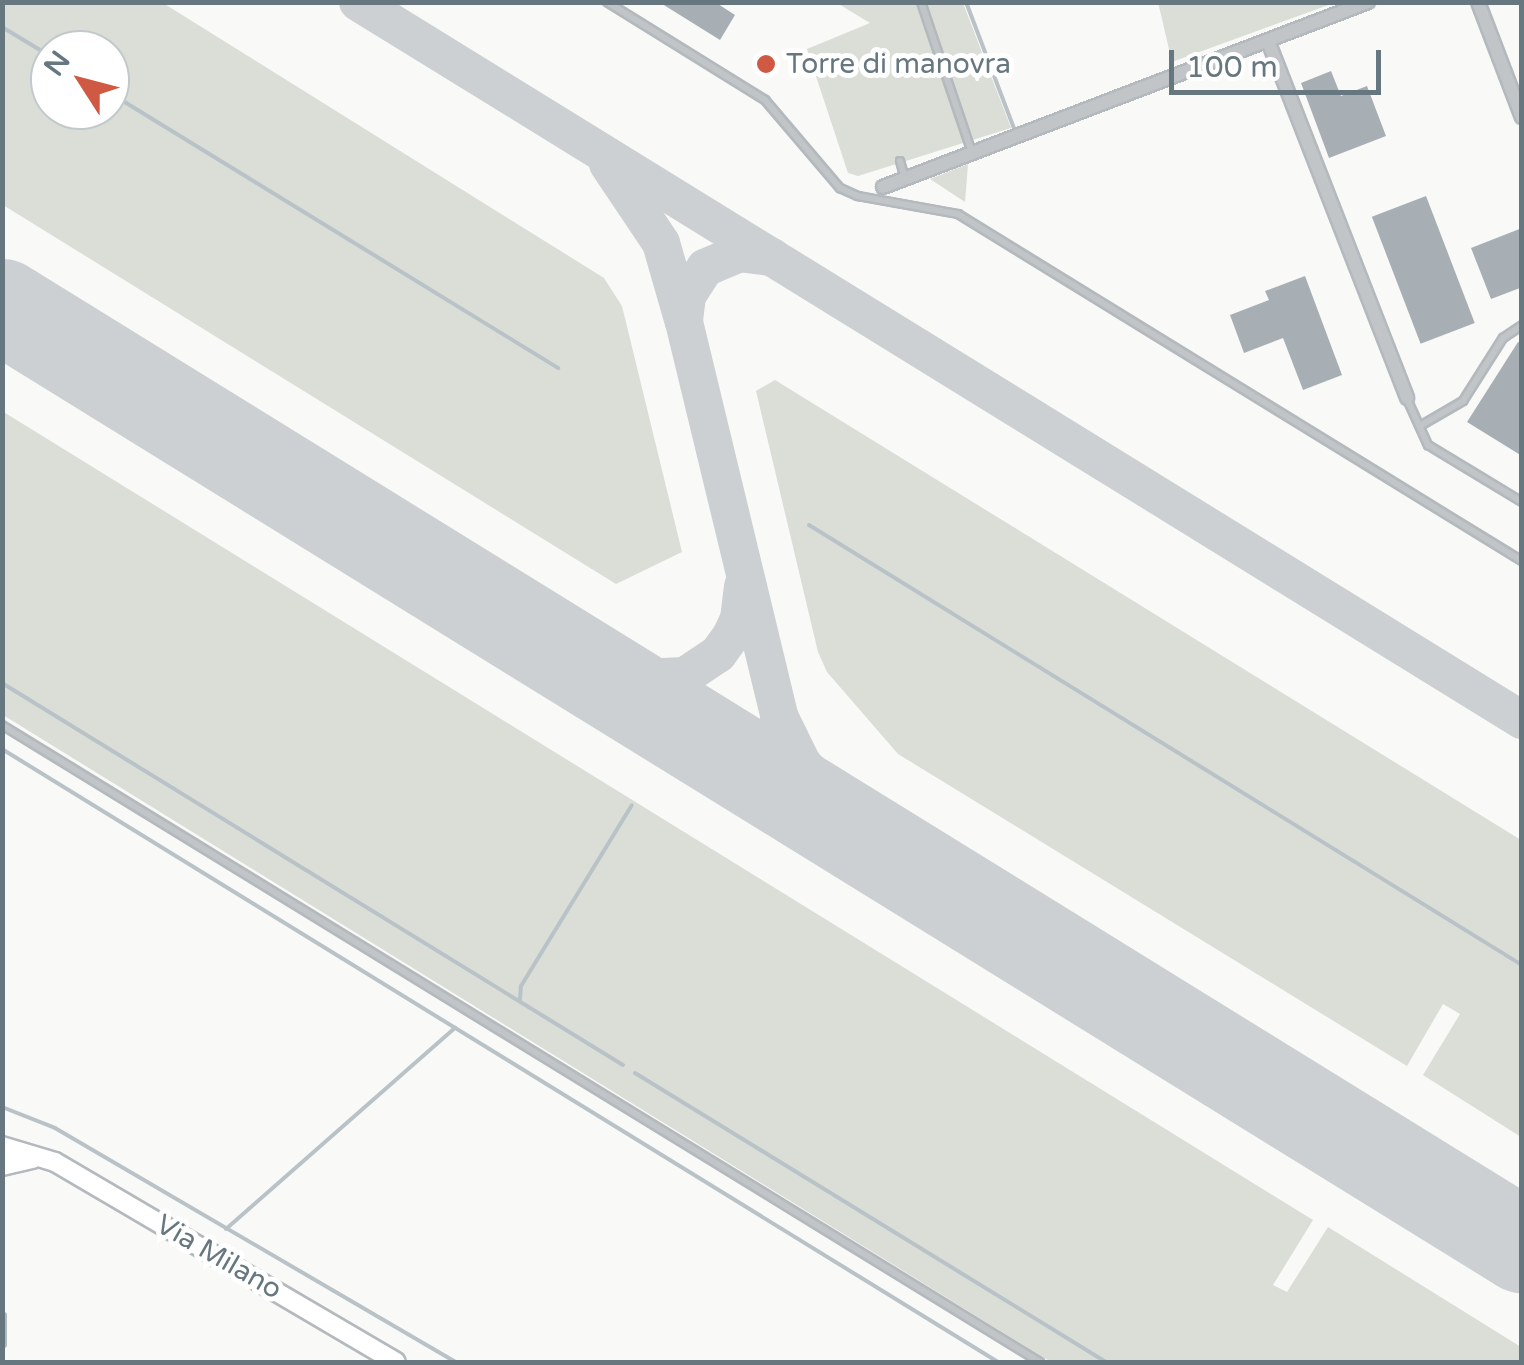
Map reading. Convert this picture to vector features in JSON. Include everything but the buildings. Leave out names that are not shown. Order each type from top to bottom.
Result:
[{"type":"street","points":[[881,194],[906,179],[1368,2]]},
{"type":"street","points":[[1478,2],[1522,118]]},
{"type":"street","points":[[1268,41],[1407,398]]},
{"type":"street","name":"Via Milano","points":[[2,1146],[64,1167],[396,1362]]},
{"type":"street","points":[[2,1166],[38,1158]]},
{"type":"lane","points":[[607,2],[765,100],[829,179],[858,196],[881,194],[958,214],[1522,561]]},
{"type":"lane","points":[[920,2],[972,153]]},
{"type":"lane","points":[[900,161],[906,179]]},
{"type":"lane","points":[[1420,426],[1463,401],[1503,338],[1522,325]]},
{"type":"lane","points":[[1407,398],[1428,445],[1522,502]]},
{"type":"lane","points":[[2,725],[1040,1362]]},
{"type":"lane","points":[[2,1318],[2,1342]]},
{"type":"shaded area","points":[[1158,2],[1334,2],[1334,3],[1172,62]]},
{"type":"shaded area","points":[[2,3],[163,3],[604,278],[622,306],[682,552],[616,584],[3,205]]},
{"type":"shaded area","points":[[837,3],[963,3],[1011,128],[858,176],[848,173],[807,49],[870,23]]},
{"type":"shaded area","points":[[968,164],[965,202],[930,179]]},
{"type":"shaded area","points":[[775,380],[1521,840],[1521,1137],[1423,1075],[1460,1014],[1443,1004],[1407,1066],[898,754],[827,672],[818,652],[756,391]]},
{"type":"shaded area","points":[[2,411],[1313,1220],[1273,1285],[1287,1292],[1328,1227],[1521,1347],[1521,1362],[1051,1362],[3,715]]},
{"type":"waterway","points":[[966,2],[1015,131]]},
{"type":"waterway","points":[[2,27],[30,44]]},
{"type":"waterway","points":[[130,105],[558,368]]},
{"type":"waterway","points":[[809,525],[1522,965]]},
{"type":"waterway","points":[[2,683],[623,1065]]},
{"type":"waterway","points":[[2,749],[998,1362]]},
{"type":"waterway","points":[[520,999],[521,986],[632,805]]},
{"type":"waterway","points":[[226,1229],[455,1028]]},
{"type":"waterway","points":[[635,1073],[1106,1362]]},
{"type":"waterway","points":[[2,1107],[55,1128],[455,1362]]},
{"type":"taxiway","points":[[358,2],[1522,720]]},
{"type":"taxiway","points":[[608,164],[661,243],[683,319]]},
{"type":"taxiway","points":[[772,257],[740,253],[705,268],[687,296],[684,322],[779,716],[802,763],[874,844]]},
{"type":"taxiway","points":[[579,662],[639,678],[685,676],[718,654],[731,636],[739,619],[743,586]]},
{"type":"runway","points":[[2,306],[1522,1245]]},
{"type":"place","name":"Torre di manovra","points":[[766,64]]}]
